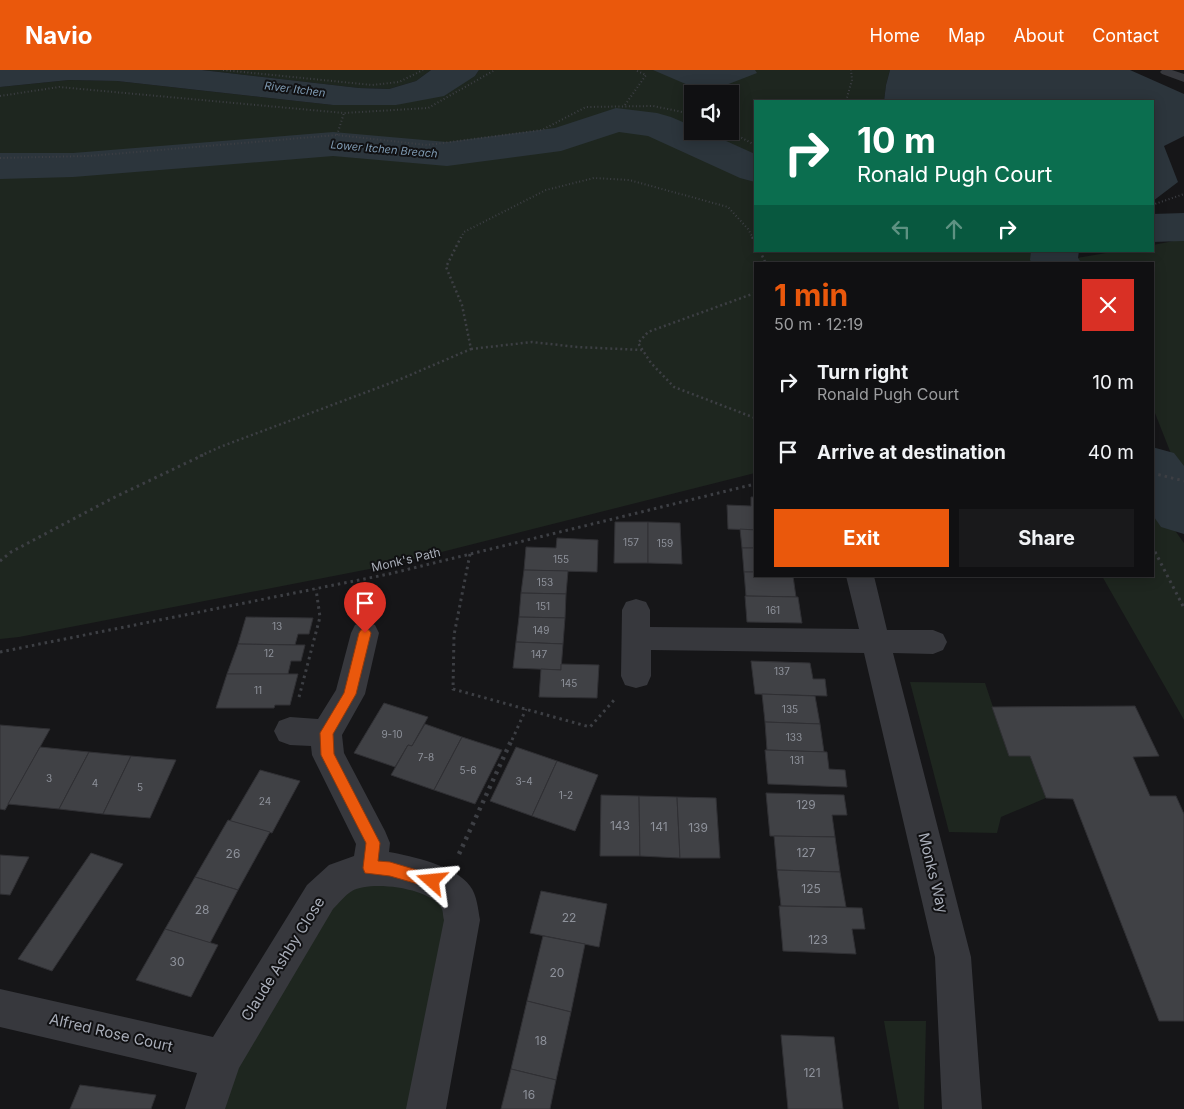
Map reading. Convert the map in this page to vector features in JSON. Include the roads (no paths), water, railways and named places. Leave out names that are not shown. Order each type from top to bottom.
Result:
[{"type":"street","name":"Monks Way","points":[[860,577],[953,957],[962,1109]]},
{"type":"street","points":[[636,610],[636,676]]},
{"type":"street","points":[[365,633],[350,694],[326,733],[328,755],[373,843],[370,868]]},
{"type":"street","points":[[636,638],[933,642]]},
{"type":"street","points":[[290,731],[326,733]]},
{"type":"street","name":"Claude Ashby Close","points":[[205,1109],[222,1059],[320,897],[342,877],[370,868],[390,869],[419,876],[444,886],[458,899],[462,920],[426,1109]]},
{"type":"street","name":"Alfred Rose Court","points":[[0,1008],[222,1059]]},
{"type":"lane","points":[[1166,72],[1184,78]]},
{"type":"water","name":"River Itchen","points":[[0,70],[202,70],[359,88],[389,89],[416,81],[431,70],[479,70],[475,76],[444,96],[396,105],[333,105],[117,81],[69,80],[0,87]]},
{"type":"water","points":[[653,70],[755,70],[757,73],[726,85],[688,85]]},
{"type":"water","points":[[890,70],[1130,70],[1184,94],[1184,136],[1164,146],[1178,182],[1154,200],[1154,100],[884,100]]},
{"type":"waterway","name":"Lower Itchen Breach","points":[[0,166],[73,165],[333,144],[447,154],[561,139],[616,120],[657,125],[754,169]]},
{"type":"waterway","points":[[1154,228],[1184,227]]},
{"type":"waterway","points":[[1055,252],[1054,260],[1056,262]]},
{"type":"waterway","points":[[1154,471],[1184,511]]}]
